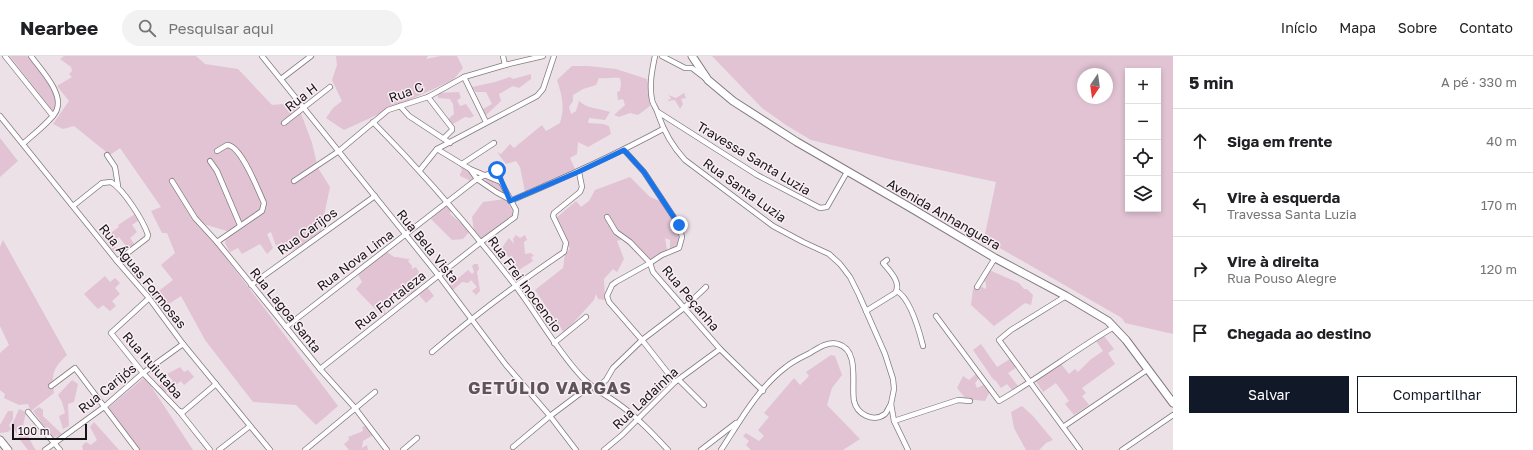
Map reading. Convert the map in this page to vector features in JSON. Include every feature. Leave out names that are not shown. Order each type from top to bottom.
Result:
[{"type":"street","points":[[5,56],[53,116]]},
{"type":"street","points":[[23,144],[53,116],[58,105],[56,92],[51,82],[31,56]]},
{"type":"street","name":"Rua Bela Vista","points":[[262,56],[439,276],[506,365],[550,416],[576,450]]},
{"type":"street","points":[[281,79],[311,56]]},
{"type":"street","points":[[503,56],[505,65]]},
{"type":"street","name":"Rua C","points":[[294,181],[339,151],[388,110],[428,97],[464,78],[505,65],[542,56]]},
{"type":"street","points":[[420,170],[437,149],[537,96],[554,56]]},
{"type":"street","name":"Rua Santa Luzia","points":[[655,56],[651,82],[652,101],[658,112],[663,129],[675,150],[685,160],[758,216],[781,231],[829,254],[840,264],[850,277],[885,354],[893,379],[894,389],[891,404],[894,421],[908,450]]},
{"type":"street","points":[[662,56],[685,68],[692,68],[708,80]]},
{"type":"street","name":"Avenida Anhanguera","points":[[692,56],[708,80],[746,109],[797,142],[995,258],[1066,296],[1108,321],[1126,340],[1173,404]]},
{"type":"street","points":[[464,78],[486,122]]},
{"type":"street","name":"Rua H","points":[[284,123],[304,109],[330,87]]},
{"type":"street","points":[[428,97],[452,128],[452,130],[444,138]]},
{"type":"street","points":[[400,106],[414,120],[450,143]]},
{"type":"street","name":"Travessa Santa Luzia","points":[[658,112],[757,175],[820,208],[827,206],[847,172]]},
{"type":"street","name":"Rua Águas Formosas","points":[[0,116],[117,261],[149,298],[183,344],[270,450]]},
{"type":"street","name":"Rua Frei Inocencio","points":[[373,122],[420,170],[481,242],[515,285],[554,343],[590,386],[620,404],[638,419],[668,450]]},
{"type":"street","points":[[470,169],[477,179],[510,200],[578,172],[663,129]]},
{"type":"street","points":[[462,164],[494,143]]},
{"type":"street","points":[[217,151],[227,145],[230,145],[244,160],[264,203],[262,211],[217,242]]},
{"type":"street","points":[[437,149],[470,169],[501,182]]},
{"type":"street","points":[[624,150],[644,172],[679,225],[681,241],[679,248],[665,253],[650,264],[616,282],[609,290],[607,296],[609,302],[623,320],[677,381],[704,405]]},
{"type":"street","points":[[107,155],[116,167],[118,186],[148,233],[148,236],[117,261]]},
{"type":"street","points":[[210,161],[217,171],[240,225]]},
{"type":"street","name":"Rua Nova Lima","points":[[286,327],[477,179],[496,170]]},
{"type":"street","name":"Rua Fortaleza","points":[[320,369],[515,217],[516,210],[496,170]]},
{"type":"street","points":[[432,352],[471,318],[515,285],[564,252],[566,249],[566,243],[553,216],[554,213],[580,192],[582,187],[578,172]]},
{"type":"street","name":"Rua Lagoa Santa","points":[[172,181],[195,218],[217,242],[320,369],[355,408],[387,450]]},
{"type":"street","points":[[73,206],[102,183],[109,182],[118,186]]},
{"type":"street","name":"Rua Carijos","points":[[251,285],[375,196]]},
{"type":"street","name":"Rua Peçanha","points":[[607,217],[616,232],[630,242],[650,264],[653,272],[720,349],[763,391]]},
{"type":"street","points":[[977,287],[995,258]]},
{"type":"street","points":[[866,311],[896,291],[898,286],[896,281],[883,263],[887,260]]},
{"type":"street","points":[[595,389],[606,380],[613,368],[642,340],[684,308],[706,287]]},
{"type":"street","points":[[896,291],[901,294],[914,317],[923,346]]},
{"type":"street","points":[[1066,296],[1005,334],[999,340],[1080,450]]},
{"type":"street","name":"Rua Ituiutaba","points":[[147,300],[111,333],[143,373],[180,411],[210,450]]},
{"type":"street","points":[[936,316],[999,401],[1030,383],[1114,327]]},
{"type":"street","points":[[554,343],[586,317]]},
{"type":"street","points":[[721,450],[739,420],[771,381],[787,366],[822,346],[836,343],[844,346],[849,352],[854,373],[854,401],[857,408],[863,414],[870,418],[878,418],[886,413],[891,404]]},
{"type":"street","name":"Rua Carijós","points":[[45,450],[104,407],[143,373],[183,344]]},
{"type":"street","name":"Rua Ladainha","points":[[604,450],[622,435],[677,381],[720,349]]},
{"type":"street","points":[[51,386],[75,368],[137,450]]},
{"type":"street","points":[[1063,427],[1147,370]]},
{"type":"street","points":[[180,411],[183,412],[216,384]]},
{"type":"street","points":[[512,447],[590,386]]},
{"type":"street","points":[[305,450],[375,392]]},
{"type":"street","points":[[894,421],[958,400],[970,401]]},
{"type":"street","points":[[28,412],[60,450]]},
{"type":"street","points":[[1122,450],[1173,415]]},
{"type":"street","points":[[701,450],[739,420]]},
{"type":"street","points":[[219,450],[250,426]]},
{"type":"street","points":[[403,450],[417,438]]},
{"type":"street","points":[[0,440],[8,450]]},
{"type":"shaded area","points":[[10,56],[27,56],[43,75],[55,99],[53,112]]},
{"type":"shaded area","points":[[64,56],[196,56],[205,64],[238,69],[272,105],[295,103],[299,108],[312,143],[318,168],[330,187],[320,235],[300,247],[285,253],[282,242],[276,246],[271,232],[267,234],[273,248],[267,254],[260,244],[242,254],[238,248],[230,252],[225,243],[227,231],[200,223],[338,406],[316,425],[296,405],[253,402],[205,340],[181,296],[161,309],[152,296],[173,280],[161,265],[175,253],[167,233],[162,233],[151,211],[161,207],[120,148],[110,155],[74,126],[63,129],[53,124],[69,101],[57,86],[72,77],[69,74],[72,71],[71,67],[60,59]]},
{"type":"shaded area","points":[[336,56],[428,56],[426,59],[440,56],[457,56],[463,68],[453,80],[344,130],[326,118],[333,108],[342,101],[332,80],[337,65]]},
{"type":"shaded area","points":[[712,56],[1173,56],[1173,334],[1125,323],[1122,318],[984,239],[996,182],[889,159],[811,140],[762,108]]},
{"type":"shaded area","points":[[572,66],[616,69],[647,79],[650,91],[650,106],[638,115],[630,113],[619,117],[614,115],[625,105],[623,99],[618,100],[617,92],[620,91],[620,78],[599,78],[596,85],[583,89],[573,95],[573,101],[569,107],[571,114],[576,111],[579,101],[589,107],[610,112],[605,120],[589,118],[588,123],[609,126],[611,134],[588,147],[578,142],[577,154],[570,158],[576,171],[525,192],[520,167],[516,161],[506,164],[497,152],[501,154],[510,144],[514,148],[542,125],[546,131],[560,123],[562,117],[562,101],[557,80]]},
{"type":"shaded area","points":[[531,74],[531,79],[519,88],[513,86],[499,94],[501,101],[485,116],[483,109],[492,104],[486,92],[476,92],[472,87],[510,77],[513,79]]},
{"type":"shaded area","points":[[459,92],[461,98],[457,100],[460,106],[466,104],[474,116],[470,118],[465,117],[453,124],[448,119],[454,114],[453,104],[450,99],[438,98],[438,93]]},
{"type":"shaded area","points":[[684,93],[686,98],[681,99],[683,104],[680,109],[675,100],[668,101],[668,99],[670,100],[671,98],[668,95],[676,98]]},
{"type":"shaded area","points":[[0,138],[18,161],[0,177]]},
{"type":"shaded area","points":[[464,167],[470,169],[475,179],[468,184],[469,180],[460,176],[462,171],[461,168]]},
{"type":"shaded area","points":[[486,177],[500,184],[506,195],[485,183]]},
{"type":"shaded area","points":[[630,177],[650,197],[662,202],[677,229],[679,241],[677,247],[670,250],[670,240],[665,238],[667,251],[650,261],[637,254],[622,239],[617,241],[624,259],[617,272],[613,269],[604,279],[605,300],[598,299],[596,294],[594,300],[564,333],[535,290],[563,268],[565,254],[570,249],[555,219],[576,201],[581,207],[589,201],[595,190]]},
{"type":"shaded area","points":[[506,199],[514,214],[481,239],[474,231],[472,217],[483,202]]},
{"type":"shaded area","points":[[445,203],[451,210],[450,214],[461,223],[462,222],[470,231],[463,239],[452,240],[431,219]]},
{"type":"shaded area","points":[[135,214],[139,220],[132,225],[137,232],[130,238],[135,245],[129,250],[119,237],[112,243],[118,250],[115,253],[101,235],[110,229],[112,232],[119,227],[118,225]]},
{"type":"shaded area","points":[[516,235],[520,238],[525,235],[527,240],[524,242],[525,254],[531,253],[534,256],[531,257],[533,261],[519,270],[501,249],[509,238],[514,244],[513,239]]},
{"type":"shaded area","points":[[3,240],[67,355],[54,372],[54,393],[31,411],[28,404],[19,405],[4,398],[5,394],[0,390],[0,353],[9,345],[0,326],[0,247]]},
{"type":"shaded area","points":[[387,252],[394,257],[410,259],[408,261],[412,266],[412,269],[416,267],[420,274],[413,279],[416,290],[407,296],[396,289],[389,300],[384,304],[385,314],[380,314],[356,289],[362,282],[357,273]]},
{"type":"shaded area","points":[[474,264],[478,264],[479,269],[477,272],[480,291],[476,295],[472,291],[477,287],[471,280],[468,283],[462,282],[453,290],[449,286],[468,270],[472,274],[474,272],[472,266]]},
{"type":"shaded area","points":[[989,270],[1019,283],[1024,289],[1027,289],[1033,295],[1031,305],[1025,303],[994,326],[971,305],[973,289],[980,286],[986,289],[986,283],[983,280]]},
{"type":"shaded area","points":[[105,276],[110,282],[115,278],[120,283],[115,288],[120,294],[112,301],[116,306],[110,311],[103,305],[98,309],[84,294]]},
{"type":"shaded area","points":[[427,287],[434,296],[426,303],[419,295]]},
{"type":"shaded area","points":[[1104,336],[1114,349],[1108,353],[1115,364],[1082,388],[1086,393],[1082,396],[1089,405],[1074,415],[1065,404],[1069,401],[1056,383],[1043,392],[1035,380],[1061,364],[1069,374],[1075,369],[1078,372],[1090,360],[1103,351],[1096,341]]},
{"type":"shaded area","points":[[981,344],[997,367],[1010,359],[1016,368],[1008,373],[1018,386],[1012,390],[1007,384],[1001,388],[993,379],[973,350]]},
{"type":"shaded area","points":[[831,355],[835,356],[842,375],[832,388],[827,405],[860,439],[843,450],[751,450],[746,445],[749,441],[743,436],[746,433],[759,441],[764,436],[758,430],[769,417],[764,413],[794,378],[800,385],[809,376],[806,372]]},
{"type":"shaded area","points":[[180,367],[184,372],[188,370],[194,377],[184,385],[181,381],[165,393],[158,387],[165,380],[169,384],[173,381],[167,374]]},
{"type":"shaded area","points":[[977,373],[980,377],[975,383],[977,388],[983,385],[990,391],[985,401],[966,399],[957,388],[963,376],[969,380]]},
{"type":"shaded area","points":[[145,377],[193,450],[140,450],[108,408]]},
{"type":"shaded area","points":[[72,380],[78,384],[74,402],[68,404],[69,426],[63,429],[59,416],[65,413],[58,395]]},
{"type":"shaded area","points":[[1022,406],[1033,416],[1053,440],[1046,443],[1039,450],[1026,450],[1014,428],[1011,412]]},
{"type":"shaded area","points":[[39,407],[43,410],[43,416],[62,434],[53,438],[33,411]]},
{"type":"shaded area","points":[[19,409],[26,412],[23,426],[36,450],[28,450],[20,440],[12,425]]},
{"type":"shaded area","points":[[8,411],[13,411],[13,419],[9,425],[11,429],[8,432],[0,433],[0,425]]},
{"type":"shaded area","points":[[94,422],[119,450],[83,450],[82,446],[86,442],[91,445],[97,440],[90,427]]},
{"type":"shaded area","points":[[366,426],[373,435],[363,441],[362,448],[367,445],[368,450],[349,450],[344,444],[349,440],[348,437],[363,431],[362,427]]},
{"type":"district","name":"GETÚLIO VARGAS","points":[[550,387]]},
{"type":"route","points":[[497,170],[510,201],[578,172],[624,150],[644,172],[679,225]]}]
